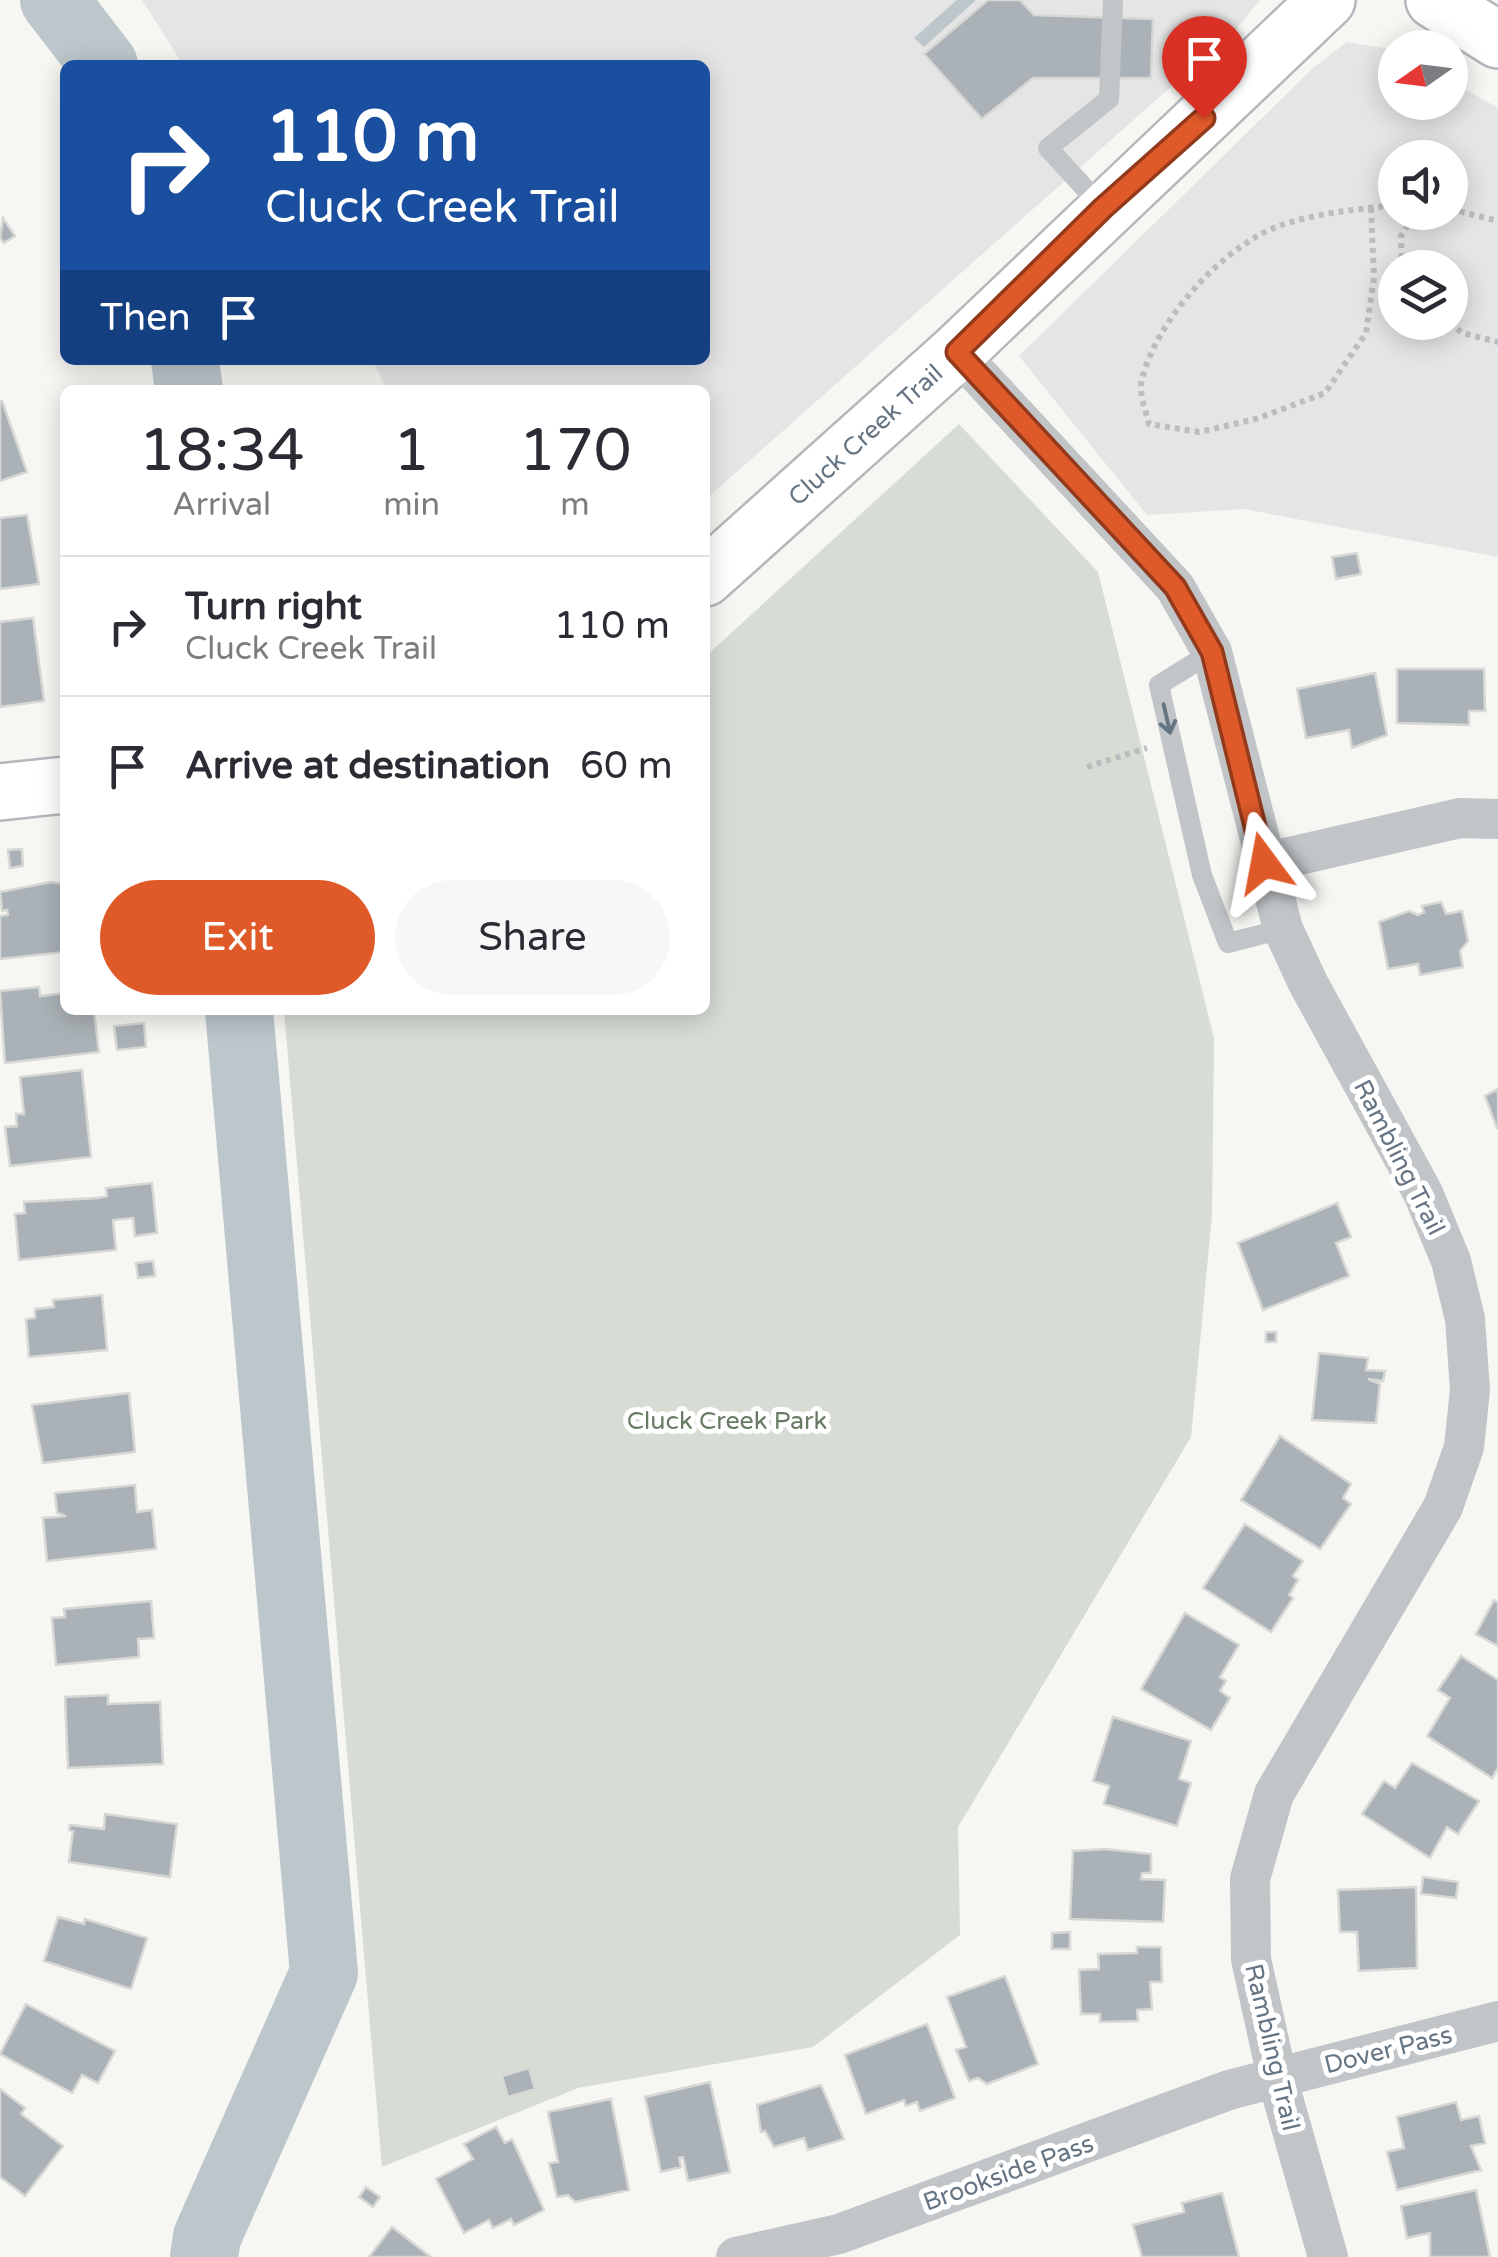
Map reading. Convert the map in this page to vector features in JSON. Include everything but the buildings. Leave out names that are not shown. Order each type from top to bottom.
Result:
[{"type":"street","name":"Cluck Creek Trail","points":[[710,574],[957,352],[1103,208],[1255,72],[1327,0]]},
{"type":"street","points":[[1434,0],[1498,40]]},
{"type":"street","name":"Rambling Trail","points":[[957,352],[1175,587],[1212,652],[1283,928],[1308,983],[1423,1194],[1451,1261],[1464,1319],[1470,1390],[1464,1448],[1443,1508],[1274,1794],[1250,1879],[1251,1959],[1277,2077],[1328,2257]]},
{"type":"street","points":[[0,792],[60,786]]},
{"type":"street","points":[[1264,863],[1460,818],[1498,819]]},
{"type":"street","name":"Dover Pass","points":[[1277,2077],[1498,2021]]},
{"type":"street","name":"Brookside Pass","points":[[736,2257],[839,2234],[1228,2090],[1277,2077]]},
{"type":"lane","points":[[1103,208],[1048,148],[1109,100],[1113,0]]},
{"type":"lane","points":[[1212,652],[1159,685],[1202,875],[1228,944],[1283,928]]},
{"type":"path","points":[[1371,208],[1374,277],[1366,333],[1325,393],[1256,419],[1199,432],[1149,424],[1140,383],[1162,332],[1196,286],[1262,234],[1341,211],[1371,208],[1378,207]]},
{"type":"path","points":[[1468,214],[1498,221]]},
{"type":"path","points":[[1468,334],[1498,342]]},
{"type":"path","points":[[1087,767],[1172,740]]},
{"type":"shaded area","points":[[142,0],[1260,0],[1236,29],[710,496],[710,385],[384,385],[374,365],[710,365],[710,60],[180,60]]},
{"type":"shaded area","points":[[957,0],[976,0],[924,47],[914,38]]},
{"type":"shaded area","points":[[1347,42],[1378,47],[1378,120],[1468,120],[1468,91],[1498,108],[1498,557],[1244,509],[1147,515],[1019,356],[1313,68]]},
{"type":"green space","name":"Cluck Creek Park","points":[[959,424],[1098,572],[1214,1038],[1212,1215],[1191,1437],[958,1827],[960,1935],[813,2047],[578,2088],[382,2167],[284,1015],[710,1015],[710,652]]},
{"type":"waterway","points":[[54,0],[100,60]]},
{"type":"waterway","points":[[186,365],[188,385]]},
{"type":"waterway","points":[[204,2257],[207,2237],[324,1973],[239,1015]]},
{"type":"route","points":[[1204,118],[1103,208],[957,352],[1175,587],[1212,652],[1264,863]]}]
